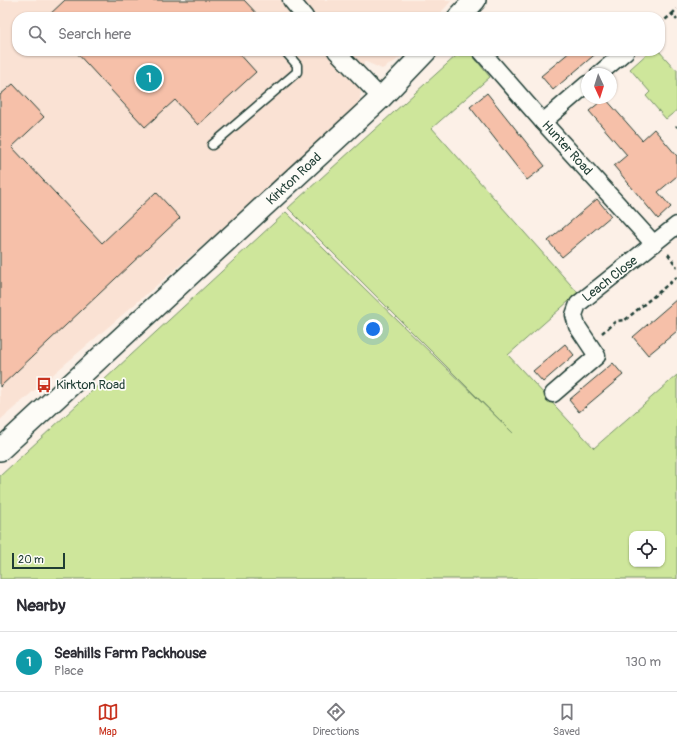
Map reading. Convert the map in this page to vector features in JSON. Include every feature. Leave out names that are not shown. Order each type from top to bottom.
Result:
[{"type":"street","points":[[464,12],[475,0]]},
{"type":"street","points":[[295,2],[302,12]]},
{"type":"street","points":[[341,56],[381,98]]},
{"type":"street","name":"Kirkton Road","points":[[0,450],[381,98],[421,56]]},
{"type":"street","name":"Hunter Road","points":[[485,56],[654,244]]},
{"type":"street","points":[[606,68],[620,56]]},
{"type":"street","points":[[543,122],[581,89]]},
{"type":"street","name":"Leach Close","points":[[553,394],[597,356],[577,326],[574,315],[578,304],[677,225]]},
{"type":"lane","points":[[212,145],[297,72],[297,65],[289,56]]},
{"type":"path","points":[[665,20],[677,9]]},
{"type":"path","points":[[672,14],[677,20]]},
{"type":"path","points":[[589,344],[616,321],[625,320],[677,277]]},
{"type":"shaded area","points":[[0,0],[452,0],[441,12],[12,12],[12,56],[402,56],[382,69],[364,61],[360,99],[349,120],[0,420]]},
{"type":"green space","points":[[456,56],[473,56],[490,77],[432,128],[578,293],[508,355],[594,448],[677,375],[677,579],[0,579],[0,476],[286,212],[513,433],[288,208]]},
{"type":"green space","points":[[644,56],[663,56],[675,69],[677,69],[677,110],[666,119],[646,96],[650,92],[630,69]]},
{"type":"building","points":[[65,0],[244,0],[255,12],[52,12]]},
{"type":"building","points":[[80,56],[242,56],[256,72],[198,125],[175,100],[145,127]]},
{"type":"building","points":[[565,56],[593,56],[553,90],[541,76]]},
{"type":"building","points":[[13,84],[44,117],[12,147],[102,243],[156,192],[180,218],[0,387],[0,95]]},
{"type":"building","points":[[487,93],[545,166],[527,180],[470,107]]},
{"type":"building","points":[[598,104],[610,104],[642,140],[654,129],[677,156],[677,176],[658,192],[671,207],[658,219],[614,166],[627,155],[589,111]]},
{"type":"building","points":[[597,199],[611,216],[562,257],[548,241]]},
{"type":"building","points":[[677,299],[677,331],[648,355],[633,337]]},
{"type":"building","points":[[565,344],[574,355],[543,382],[533,371]]},
{"type":"building","points":[[613,363],[623,375],[579,412],[569,400]]},
{"type":"place","name":"Seahills Farm Packhouse","points":[[149,78]]},
{"type":"place","name":"Kirkton Road","points":[[44,385]]}]
